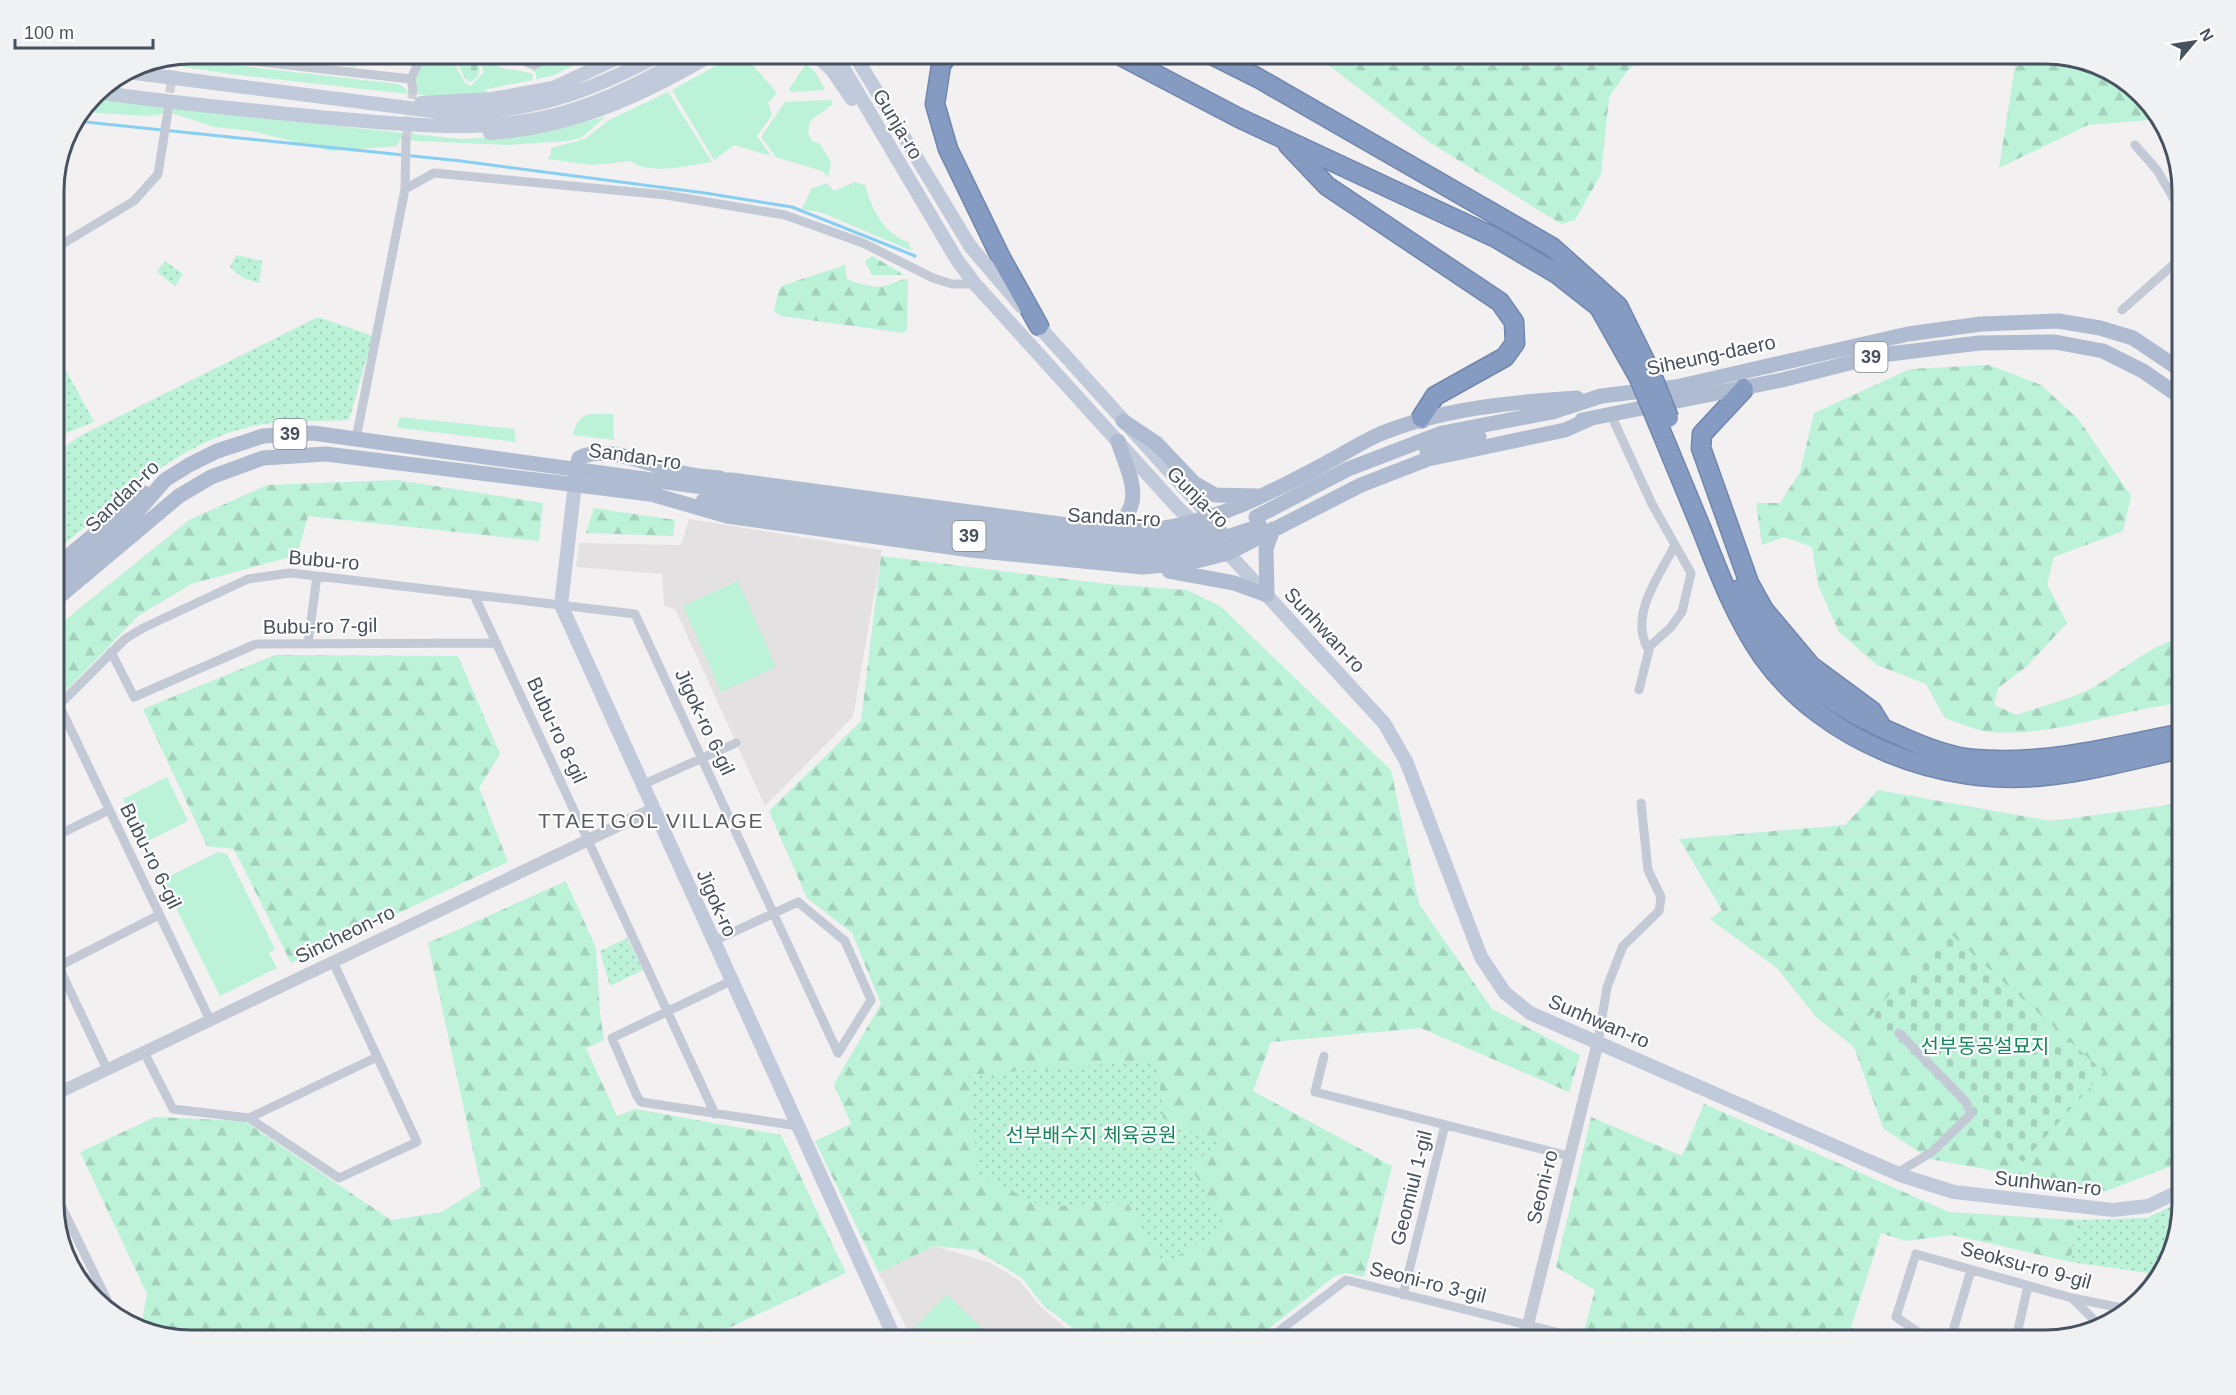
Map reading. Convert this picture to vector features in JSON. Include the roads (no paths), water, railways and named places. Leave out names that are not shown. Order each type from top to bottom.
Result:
[{"type":"highway","points":[[1138,64],[1280,137],[1496,238],[1557,274],[1599,307],[1646,376]]},
{"type":"highway","points":[[1231,64],[1552,247],[1618,306],[1708,529],[1738,616],[1764,658],[1796,694],[1835,724],[1870,744],[1908,761],[1948,772],[1988,776],[2043,777],[2172,751]]},
{"type":"highway","points":[[941,65],[935,104],[948,149],[1001,258],[1039,326]]},
{"type":"highway","points":[[1280,137],[1327,186],[1500,302],[1515,322],[1515,343],[1505,357],[1435,396],[1421,418]]},
{"type":"highway","points":[[1744,388],[1702,434],[1701,448],[1749,583],[1764,610],[1811,666],[1872,711],[1882,729]]},
{"type":"highway","points":[[1708,529],[1737,588],[1776,650],[1808,684],[1842,708],[1882,729],[1919,744],[1972,759],[2025,760],[2075,755],[2172,735]]},
{"type":"main road","points":[[397,106],[492,99],[553,88],[603,65]]},
{"type":"main road","points":[[143,74],[440,112],[477,113],[520,108],[581,93],[639,65]]},
{"type":"main road","points":[[110,95],[170,107],[420,126],[492,125],[562,113],[611,97],[671,65]]},
{"type":"main road","points":[[420,126],[456,134],[482,134],[517,132],[560,123],[637,96],[694,65]]},
{"type":"main road","points":[[826,65],[883,137]]},
{"type":"main road","name":"Gunja-ro","points":[[841,65],[957,260],[975,284],[1168,497],[1194,524],[1228,553]]},
{"type":"main road","name":"Gunja-ro","points":[[860,65],[970,246],[1210,518],[1228,553]]},
{"type":"main road","name":"Siheung-daero","points":[[1552,418],[1601,396],[1676,387],[1866,342],[1981,324],[2058,321],[2100,328],[2133,338],[2171,363]]},
{"type":"main road","name":"Siheung-daero","points":[[1263,524],[1348,469],[1405,445],[1442,433],[1552,418],[1590,419],[1744,388],[1881,355],[1979,343],[2055,342],[2103,351],[2143,371],[2171,391]]},
{"type":"main road","points":[[561,605],[576,469],[579,458],[588,453],[611,454],[683,473],[915,506],[1113,529],[1158,529],[1194,524],[1261,497],[1377,435],[1421,418],[1536,401],[1601,396]]},
{"type":"main road","points":[[1139,567],[1189,563],[1228,553],[1263,524],[1428,459],[1565,430],[1590,419]]},
{"type":"main road","points":[[1124,421],[1156,443],[1194,483],[1215,495],[1261,497]]},
{"type":"main road","name":"Sandan-ro","points":[[65,576],[131,519],[165,480],[217,451],[263,436],[313,433],[576,469],[652,487],[752,501],[1106,541],[1186,545],[1228,530],[1263,524]]},
{"type":"main road","points":[[1113,529],[1129,514],[1133,501],[1130,477],[1118,441]]},
{"type":"main road","name":"Sandan-ro","points":[[65,592],[178,496],[211,477],[263,458],[294,454],[336,455],[574,486],[652,487]]},
{"type":"main road","points":[[65,558],[87,538],[165,480]]},
{"type":"main road","points":[[652,487],[731,480]]},
{"type":"main road","points":[[1168,497],[1181,497],[1182,486]]},
{"type":"main road","points":[[652,487],[727,516],[971,550],[1139,567],[1234,583],[1267,595],[1263,524]]},
{"type":"main road","points":[[65,603],[134,545],[178,496]]},
{"type":"main road","points":[[1261,497],[1251,506],[1249,514],[1258,530],[1263,524]]},
{"type":"main road","points":[[1158,529],[1168,531],[1179,543],[1176,557],[1161,565]]},
{"type":"main road","name":"Sunhwan-ro","points":[[1228,553],[1384,723],[1406,761],[1471,934],[1492,976],[1504,993],[1530,1013],[1897,1173],[1954,1192],[2113,1210],[2148,1206],[2172,1195]]},
{"type":"main road","name":"Jigok-ro","points":[[561,605],[891,1330]]},
{"type":"street","points":[[287,65],[411,79]]},
{"type":"street","points":[[413,90],[411,79],[417,65]]},
{"type":"street","points":[[65,242],[134,201],[158,174],[170,107]]},
{"type":"street","points":[[356,439],[405,189],[406,142]]},
{"type":"street","points":[[2135,145],[2157,170],[2171,194]]},
{"type":"street","points":[[405,189],[434,173],[666,195],[749,208],[785,215],[863,243],[933,278],[952,284],[975,284]]},
{"type":"street","points":[[2122,310],[2171,267]]},
{"type":"street","points":[[1611,415],[1674,547],[1690,573],[1689,587],[1682,612],[1670,628],[1650,646],[1639,690]]},
{"type":"street","points":[[1647,647],[1641,635],[1645,607],[1653,582],[1674,547]]},
{"type":"street","name":"Bubu-ro","points":[[65,700],[111,652],[143,628],[249,579],[270,574],[317,576],[561,605]]},
{"type":"street","points":[[308,643],[317,576]]},
{"type":"street","name":"Bubu-ro 8-gil","points":[[474,595],[715,1114]]},
{"type":"street","name":"Jigok-ro 6-gil","points":[[561,605],[635,614],[838,1053],[871,1000],[845,941],[798,902],[774,914]]},
{"type":"street","name":"Bubu-ro 7-gil","points":[[111,652],[134,697],[256,644],[497,644]]},
{"type":"street","name":"Bubu-ro 6-gil","points":[[65,724],[210,1020]]},
{"type":"street","points":[[642,785],[736,742]]},
{"type":"street","points":[[1598,1042],[1607,987],[1623,946],[1659,911],[1661,897],[1648,870],[1641,803]]},
{"type":"street","name":"Sincheon-ro","points":[[65,1090],[653,809]]},
{"type":"street","points":[[65,832],[109,810]]},
{"type":"street","points":[[714,941],[774,914]]},
{"type":"street","points":[[65,957],[159,915]]},
{"type":"street","points":[[144,1052],[173,1109],[249,1118],[339,1178],[417,1142],[333,962]]},
{"type":"street","points":[[65,980],[107,1069]]},
{"type":"street","points":[[731,981],[612,1038],[641,1102],[798,1126]]},
{"type":"street","points":[[1897,1173],[1932,1152],[1971,1114],[1966,1102],[1899,1033]]},
{"type":"street","name":"Seoni-ro","points":[[1527,1330],[1598,1042]]},
{"type":"street","points":[[1324,1056],[1315,1092],[1569,1156]]},
{"type":"street","points":[[249,1118],[377,1057]]},
{"type":"street","name":"Geomiul 1-gil","points":[[1403,1294],[1445,1125]]},
{"type":"street","points":[[65,1214],[105,1296]]},
{"type":"street","name":"Seoksu-ro 9-gil","points":[[1915,1330],[1896,1317],[1916,1254],[2072,1298],[2118,1307]]},
{"type":"street","points":[[1953,1330],[1971,1270]]},
{"type":"street","name":"Seoni-ro 3-gil","points":[[1280,1330],[1346,1280],[1544,1330]]},
{"type":"street","points":[[2018,1330],[2028,1286]]},
{"type":"street","points":[[2072,1298],[2094,1320]]},
{"type":"waterway","points":[[85,122],[461,161],[705,193],[792,207],[915,256]]},
{"type":"tunnel","points":[[168,106],[173,66]]},
{"type":"tunnel","points":[[406,139],[413,90]]},
{"type":"district","name":"TTAETGOL VILLAGE","points":[[651,821]]},
{"type":"park label","name":"선부동공설묘지","points":[[1985,1046]]},
{"type":"park label","name":"선부배수지 체육공원","points":[[1091,1135]]}]
